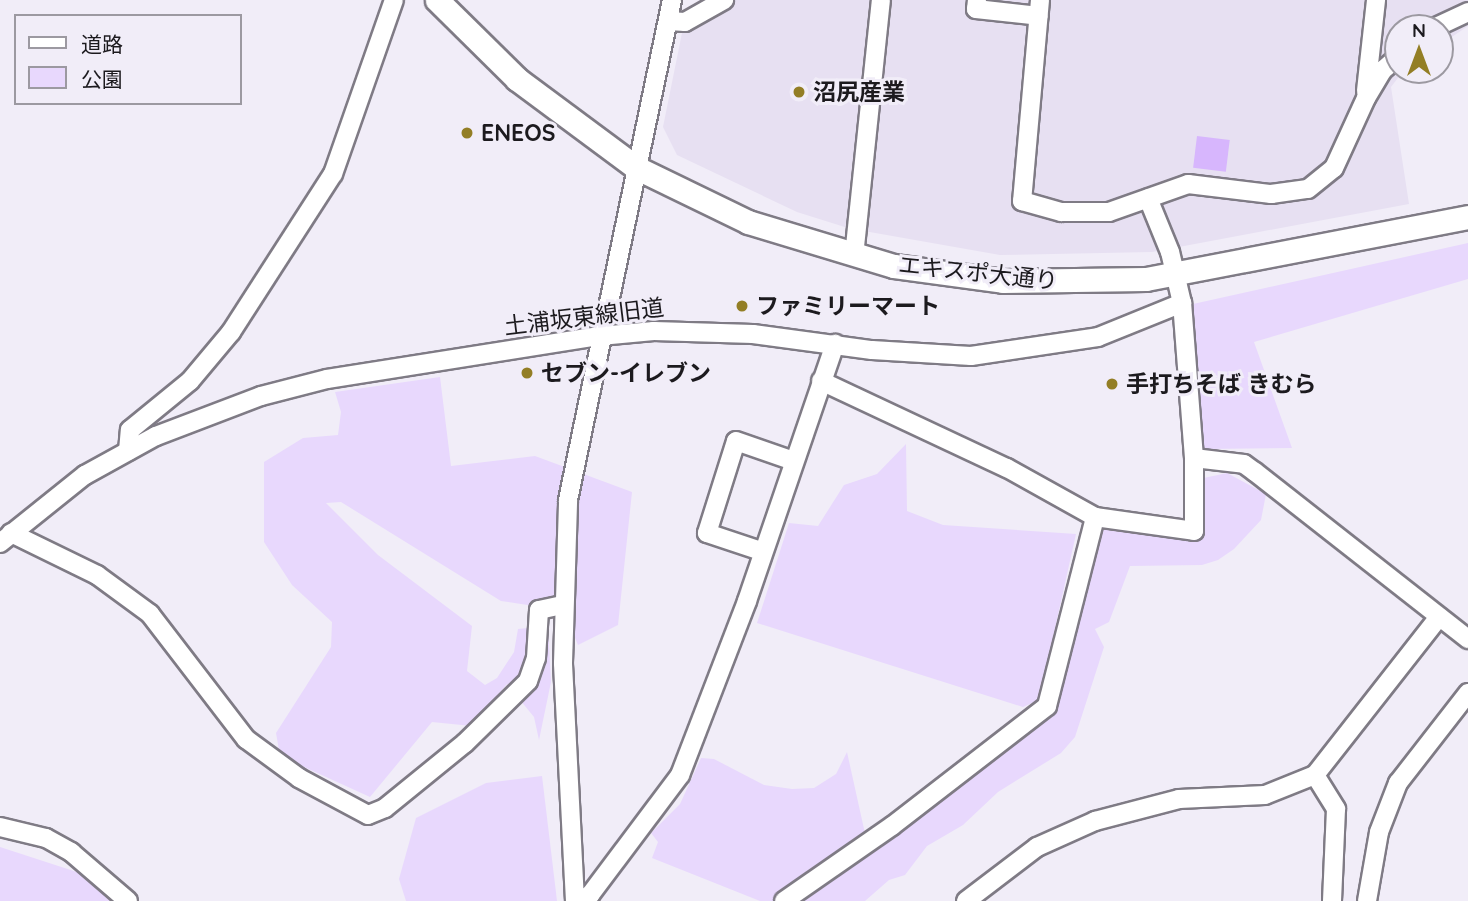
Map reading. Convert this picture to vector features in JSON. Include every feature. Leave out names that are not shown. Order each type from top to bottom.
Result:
[{"type":"main road","name":"エキスポ大通り","points":[[437,0],[517,79],[637,168],[748,222],[854,256],[937,274],[1003,281],[1074,282],[1177,276],[1468,217]]},
{"type":"street","points":[[128,451],[130,430],[190,381],[231,332],[333,174],[394,0]]},
{"type":"street","points":[[577,901],[563,605],[568,500],[672,0]]},
{"type":"street","points":[[668,21],[685,22],[723,0]]},
{"type":"street","points":[[854,256],[881,0]]},
{"type":"street","points":[[977,0],[976,9],[1040,8],[1022,201],[1061,212],[1109,212],[1188,184],[1271,194],[1308,189],[1334,168],[1366,98],[1384,68]]},
{"type":"street","points":[[1366,98],[1376,0]]},
{"type":"street","points":[[821,381],[1007,468],[1095,517],[1194,531],[1194,458],[1182,303],[1177,276],[1148,198]]},
{"type":"street","name":"土浦坂東線旧道","points":[[6,538],[85,475],[128,451],[195,418],[327,379],[600,336],[700,331],[927,355],[1014,352],[1098,337],[1182,303]]},
{"type":"street","points":[[577,901],[598,886],[680,775],[747,601],[791,460],[835,344]]},
{"type":"street","points":[[761,551],[707,533],[736,441],[791,460]]},
{"type":"street","points":[[1194,458],[1244,464],[1468,639]]},
{"type":"street","points":[[784,901],[892,826],[1048,706],[1095,517]]},
{"type":"street","points":[[6,538],[97,575],[150,614],[246,739],[299,778],[368,815],[385,808],[465,743],[528,681],[536,658],[539,610],[563,605]]},
{"type":"street","points":[[966,901],[1037,847],[1095,821],[1179,799],[1265,795],[1315,775],[1439,617]]},
{"type":"street","points":[[1367,901],[1379,832],[1398,783],[1468,693]]},
{"type":"street","points":[[1315,775],[1336,809],[1332,901]]},
{"type":"street","points":[[0,827],[46,838],[71,852],[128,901]]},
{"type":"shaded area","points":[[731,0],[877,0],[851,229],[797,212],[677,155],[663,127],[683,28]]},
{"type":"shaded area","points":[[888,0],[1468,0],[1468,26],[1454,36],[1454,14],[1384,14],[1384,84],[1393,84],[1391,87],[1409,204],[1152,252],[1000,255],[864,231]]},
{"type":"shaded area","points":[[1197,136],[1230,140],[1226,172],[1193,168]]},
{"type":"green space","points":[[1468,243],[1468,279],[1254,342],[1292,448],[1204,449],[1193,304]]},
{"type":"green space","points":[[440,377],[451,466],[535,456],[632,492],[618,625],[578,645],[573,633],[572,601],[534,606],[501,601],[341,502],[326,503],[378,555],[472,626],[467,671],[485,685],[497,678],[514,652],[518,629],[548,626],[551,682],[539,740],[534,717],[507,684],[472,726],[432,722],[370,797],[280,756],[276,733],[331,647],[332,622],[292,585],[264,542],[264,462],[303,438],[338,435],[341,412],[335,392]]},
{"type":"green space","points":[[906,444],[907,511],[943,525],[1076,534],[1039,700],[1023,707],[757,623],[789,523],[818,526],[844,485],[877,474]]},
{"type":"green space","points":[[1227,473],[1266,494],[1261,520],[1234,549],[1218,560],[1202,565],[1130,566],[1109,622],[1095,629],[1104,647],[1075,737],[1061,753],[998,792],[963,825],[927,846],[905,875],[889,880],[865,901],[760,901],[652,858],[658,842],[651,833],[680,804],[701,758],[714,759],[764,785],[792,789],[814,788],[836,774],[847,752],[868,847],[1050,710],[1059,695],[1088,561],[1102,524],[1181,535],[1199,479]]},
{"type":"green space","points":[[542,776],[557,901],[406,901],[399,879],[416,818],[486,783]]},
{"type":"green space","points":[[0,847],[86,875],[113,901],[0,901]]},
{"type":"place","name":"沼尻産業","points":[[799,92]]},
{"type":"place","name":"ENEOS","points":[[467,133]]},
{"type":"place","name":"ファミリーマート","points":[[742,306]]},
{"type":"place","name":"セブン-イレブン","points":[[527,373]]},
{"type":"place","name":"手打ちそば きむら","points":[[1112,384]]}]
